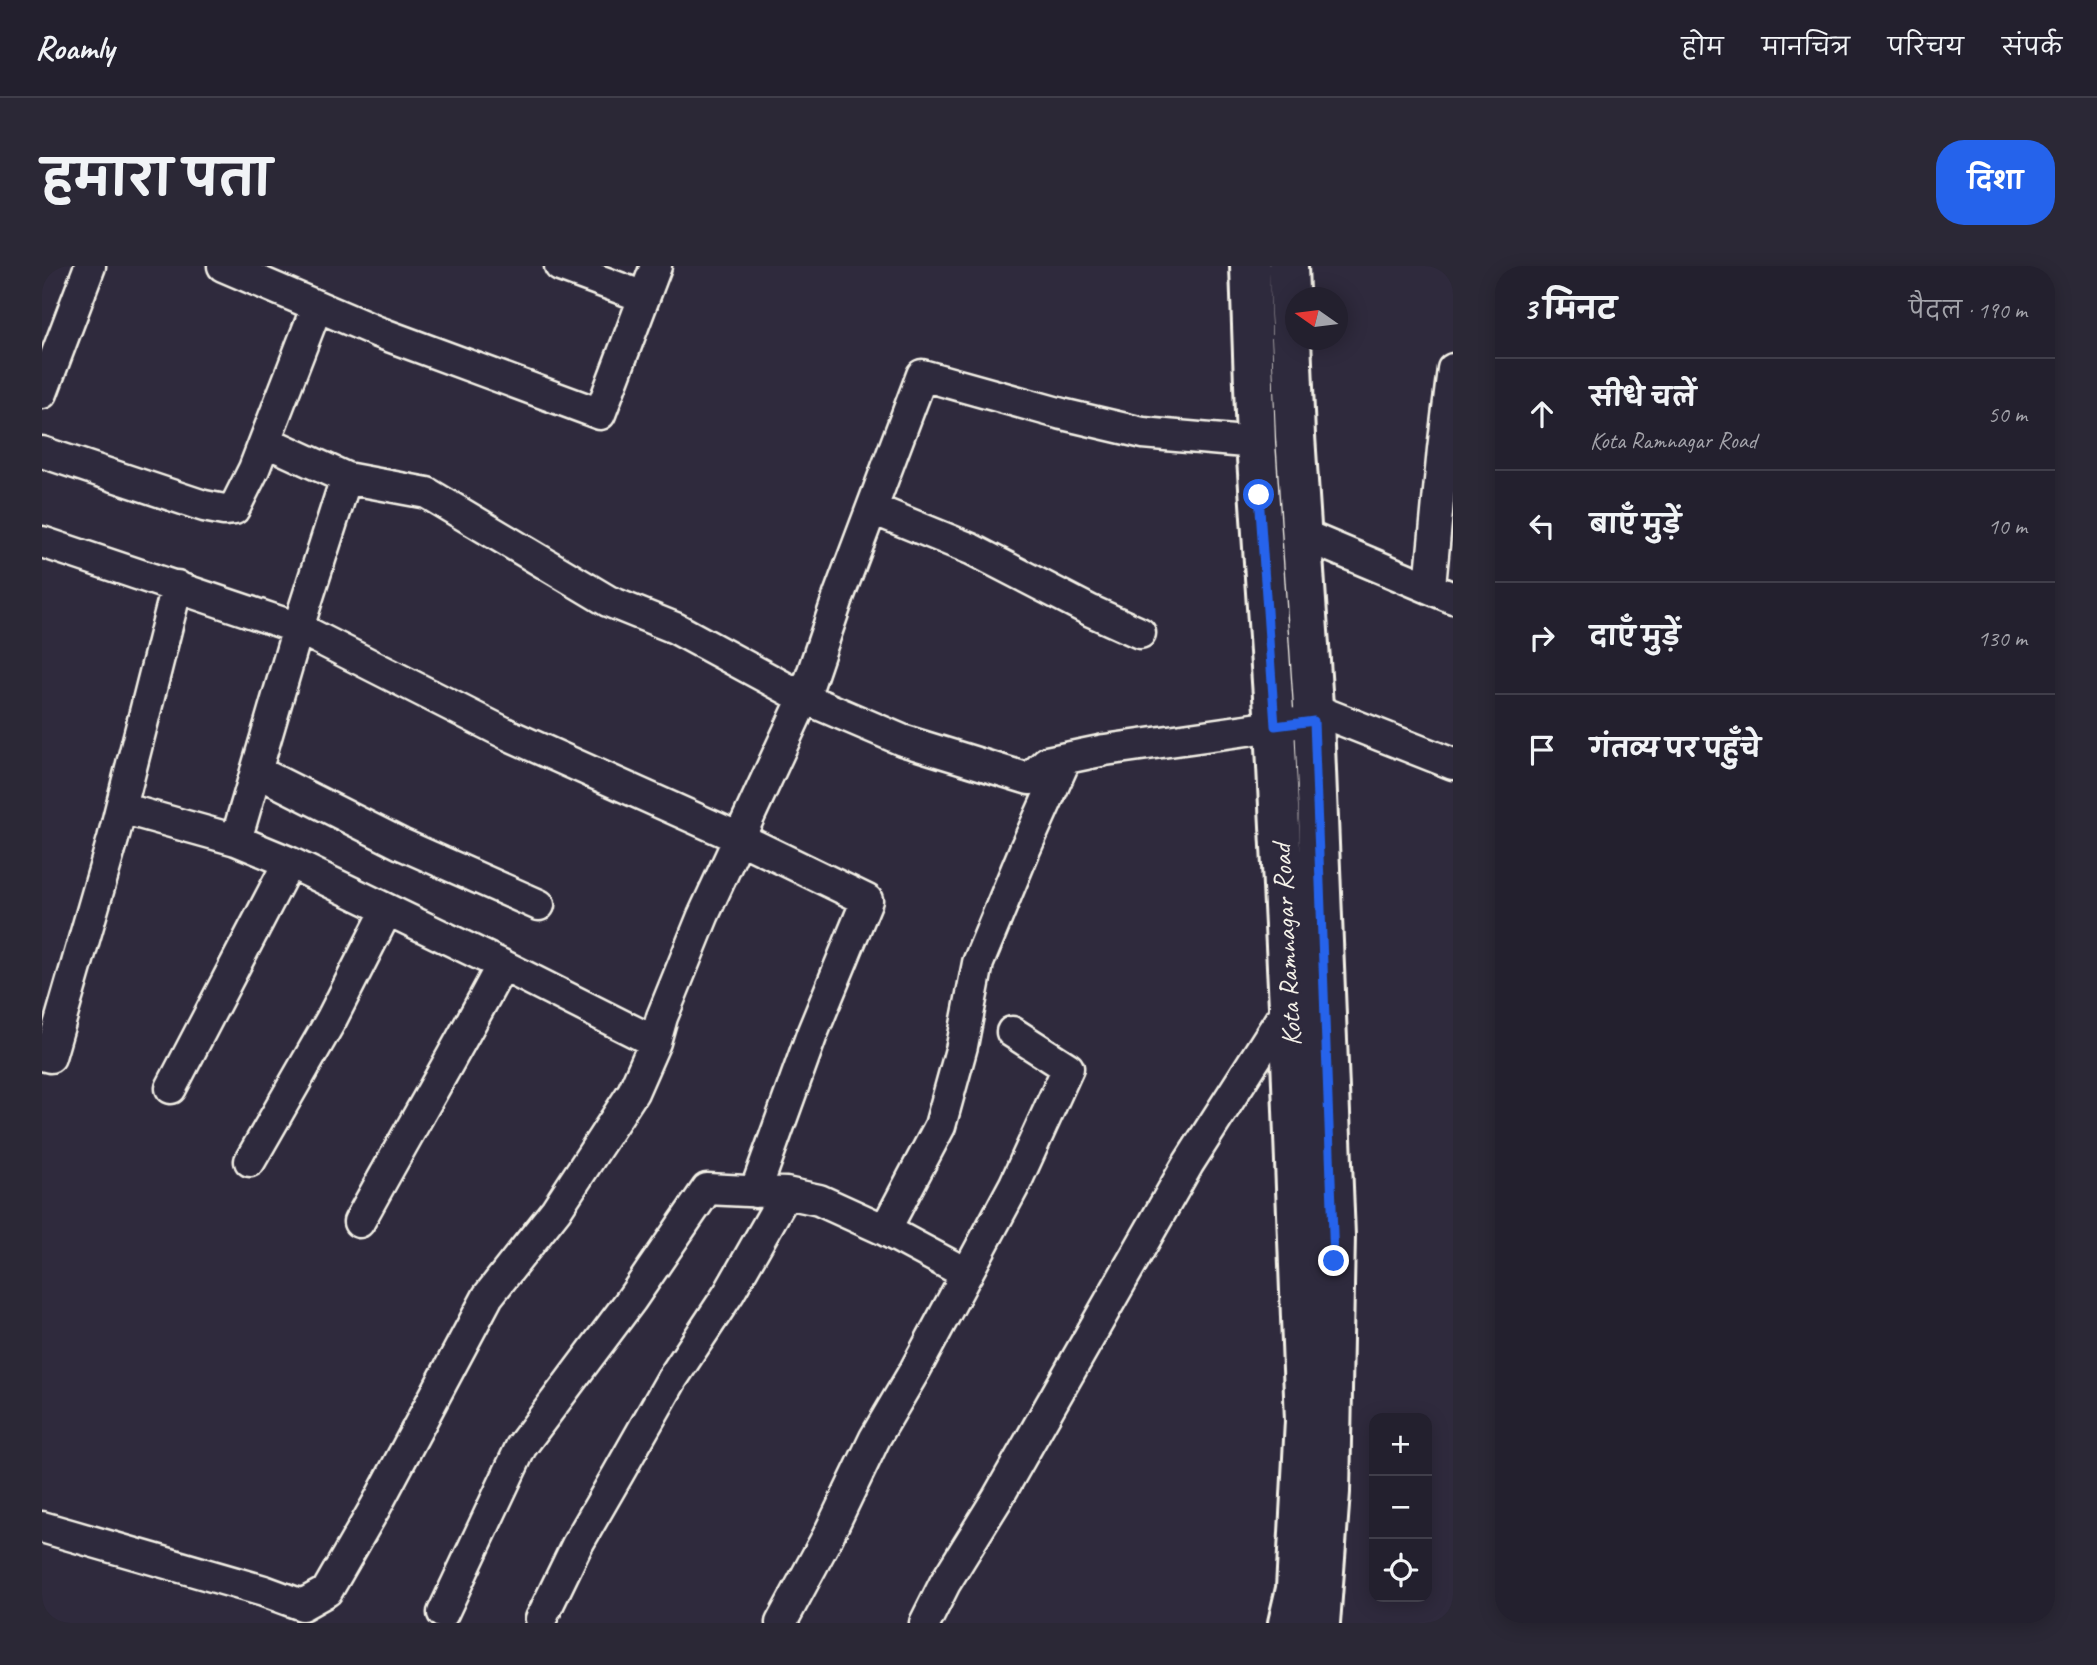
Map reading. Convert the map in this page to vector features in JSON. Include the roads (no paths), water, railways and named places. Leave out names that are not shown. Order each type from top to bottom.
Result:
[{"type":"street","points":[[42,393],[90,266]]},
{"type":"street","points":[[223,266],[378,332],[600,414],[656,266]]},
{"type":"street","points":[[560,266],[644,297]]},
{"type":"street","name":"Kota Ramnagar Road","points":[[1250,266],[1256,443],[1275,726],[1289,1006],[1305,1422],[1296,1589],[1288,1623]]},
{"type":"street","points":[[1288,266],[1312,715],[1335,1236],[1330,1492],[1320,1623]]},
{"type":"street","points":[[42,452],[204,506],[234,509],[254,469],[317,306]]},
{"type":"street","points":[[1301,534],[1442,592],[1453,369]]},
{"type":"street","points":[[42,1527],[264,1591],[302,1605],[327,1591],[376,1506],[488,1296],[556,1210],[634,1092],[672,992],[804,698],[839,596],[922,375],[1062,414],[1143,433],[1256,443]]},
{"type":"street","points":[[265,441],[346,478],[427,493],[608,601],[675,628],[804,698],[902,740],[1029,779],[1047,762],[1159,741],[1275,726],[1312,715],[1453,764]]},
{"type":"street","points":[[236,841],[298,628],[346,478]]},
{"type":"street","points":[[873,509],[971,549],[1091,611],[1140,633]]},
{"type":"street","points":[[42,542],[298,628],[509,735],[739,838],[867,900],[812,1034],[755,1192]]},
{"type":"street","points":[[42,1055],[50,1057],[121,808],[177,586]]},
{"type":"street","points":[[885,1230],[940,1126],[962,1046],[978,963],[1066,758]]},
{"type":"street","points":[[256,771],[401,844],[539,905]]},
{"type":"street","points":[[121,808],[236,841],[289,862],[655,1042]]},
{"type":"street","points":[[171,1088],[289,862]]},
{"type":"street","points":[[250,1161],[320,1040],[387,910]]},
{"type":"street","points":[[359,1222],[502,965]]},
{"type":"street","points":[[925,1623],[945,1583],[997,1499],[1188,1164],[1289,1006]]},
{"type":"street","points":[[781,1623],[876,1438],[1015,1184],[1068,1068],[1012,1032]]},
{"type":"street","points":[[443,1613],[521,1447],[631,1300],[707,1189],[786,1194],[819,1200],[885,1230],[967,1274]]},
{"type":"street","points":[[541,1619],[577,1545],[672,1379],[729,1293],[786,1194]]}]
